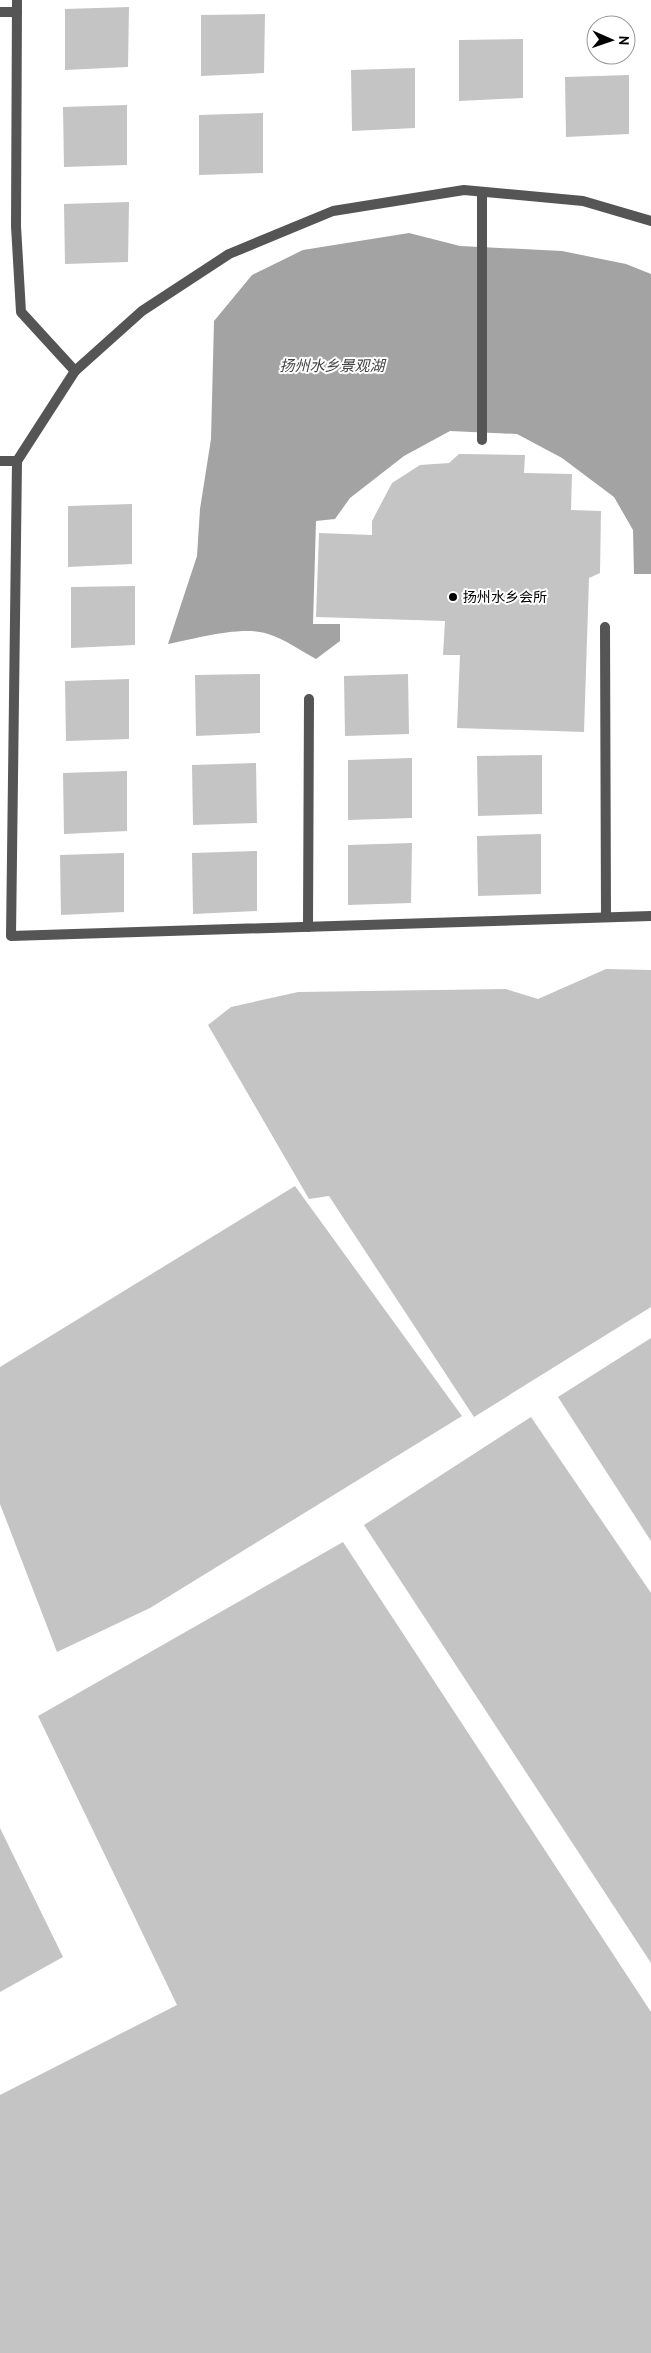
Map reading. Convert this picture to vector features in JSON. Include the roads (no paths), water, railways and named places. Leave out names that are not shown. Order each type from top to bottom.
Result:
[{"type":"street","points":[[17,0],[16,226],[21,312],[75,372]]},
{"type":"street","points":[[0,12],[17,12]]},
{"type":"street","points":[[651,221],[583,202],[464,190],[333,211],[229,254],[142,311],[75,372],[17,461],[11,936],[651,916]]},
{"type":"street","points":[[482,192],[482,440]]},
{"type":"street","points":[[0,461],[17,461]]},
{"type":"street","points":[[606,627],[606,917]]},
{"type":"street","points":[[308,927],[309,699]]},
{"type":"water","name":"扬州水乡景观湖","points":[[409,233],[460,246],[562,251],[626,264],[651,274],[651,574],[634,574],[633,530],[614,497],[562,458],[517,434],[450,431],[404,456],[350,498],[335,519],[316,521],[313,624],[340,624],[340,641],[316,659],[281,639],[257,632],[232,632],[168,644],[197,556],[200,509],[211,439],[214,321],[252,275],[303,250]]},
{"type":"place","name":"扬州水乡会所","points":[[453,597]]}]
